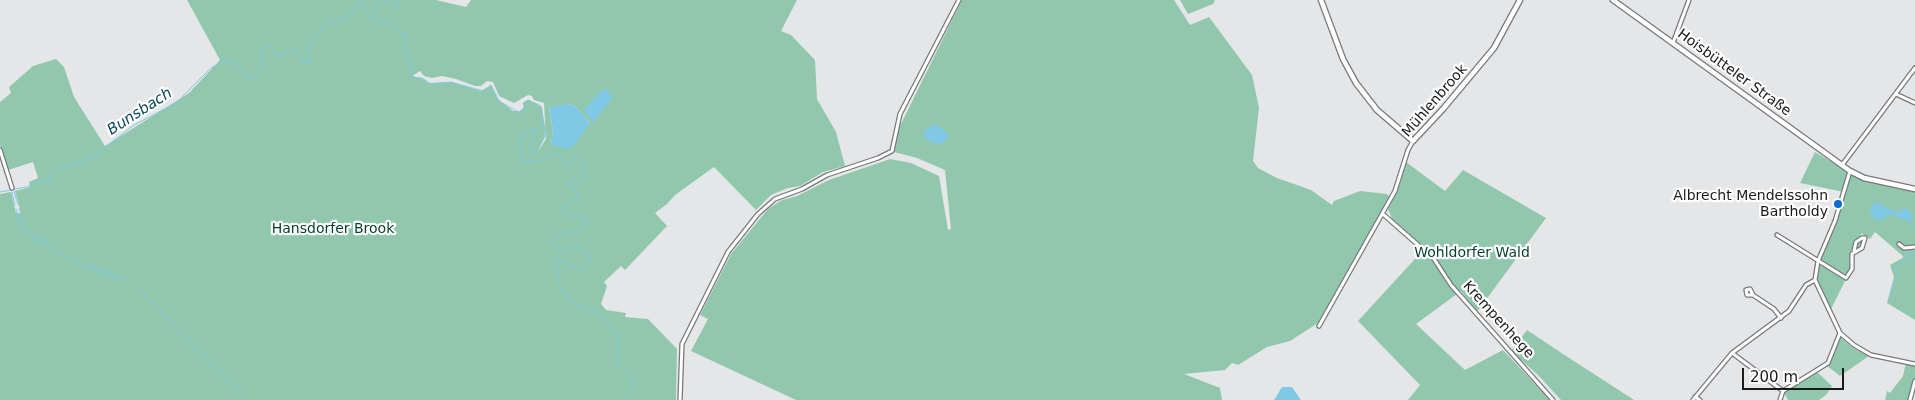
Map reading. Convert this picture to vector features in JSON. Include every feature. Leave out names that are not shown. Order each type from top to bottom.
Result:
[{"type":"street","points":[[680,400],[681,347],[728,252],[767,205],[775,199],[802,189],[827,175],[878,158],[892,151],[900,114],[959,0]]},
{"type":"street","points":[[1321,0],[1343,58],[1356,83],[1377,110],[1413,141]]},
{"type":"street","name":"Mühlenbrook","points":[[1319,326],[1384,215],[1395,191],[1405,157],[1413,141],[1443,109],[1494,48],[1520,0]]},
{"type":"street","name":"Hoisbütteler Straße","points":[[1613,0],[1850,171],[1864,178],[1915,190]]},
{"type":"street","points":[[1673,43],[1689,0]]},
{"type":"street","points":[[1842,165],[1915,68]]},
{"type":"street","points":[[1896,94],[1915,103]]},
{"type":"street","points":[[0,150],[12,188]]},
{"type":"street","points":[[1850,171],[1835,221],[1818,261],[1815,280],[1840,333],[1854,345],[1871,355],[1915,364]]},
{"type":"street","name":"Krempenhege","points":[[1384,215],[1434,259],[1451,285],[1553,400]]},
{"type":"street","points":[[1777,235],[1846,278],[1852,270],[1851,256],[1856,242],[1861,238],[1865,238],[1862,248],[1854,251]]},
{"type":"street","points":[[1899,244],[1904,248],[1915,247]]},
{"type":"street","points":[[1694,399],[1732,353],[1781,318],[1797,301],[1806,285],[1815,280]]},
{"type":"street","points":[[1753,295],[1774,309],[1781,318]]},
{"type":"street","points":[[1780,400],[1783,391],[1826,365],[1840,333]]},
{"type":"street","points":[[1732,353],[1783,391]]},
{"type":"street","points":[[1910,400],[1915,381]]},
{"type":"street","points":[[1694,399],[1700,400]]},
{"type":"green space","name":"Hansdorfer Brook","points":[[187,0],[436,0],[466,7],[471,0],[797,0],[781,31],[791,35],[815,60],[817,99],[836,132],[845,166],[823,172],[800,186],[788,188],[771,195],[756,210],[714,167],[675,195],[655,213],[667,226],[625,270],[621,266],[604,282],[607,286],[601,304],[606,310],[626,313],[625,317],[648,319],[677,349],[676,400],[0,400],[0,194],[11,192],[16,213],[21,213],[15,191],[30,187],[29,182],[38,178],[33,162],[8,170],[0,145],[0,102],[11,93],[9,87],[33,66],[56,59],[64,67],[74,97],[105,146],[189,93],[220,60]],"holes":[[[420,71],[424,76],[432,78],[442,76],[475,86],[481,86],[487,81],[493,82],[499,96],[514,103],[528,95],[532,96],[534,100],[544,103],[545,130],[542,108],[528,100],[523,103],[524,107],[520,111],[513,111],[498,99],[491,85],[481,91],[451,82],[428,83],[424,79],[412,76]],[[569,104],[576,107],[590,123],[551,145],[553,131],[549,108]],[[546,134],[546,139],[538,151]]]},
{"type":"green space","points":[[962,0],[1174,0],[1190,25],[1209,17],[1252,75],[1259,108],[1253,161],[1258,168],[1277,178],[1311,190],[1332,205],[1334,201],[1360,191],[1387,194],[1390,198],[1390,204],[1318,323],[1290,341],[1267,347],[1238,365],[1232,363],[1225,370],[1184,374],[1220,388],[1222,400],[796,400],[691,351],[708,319],[700,315],[731,254],[768,209],[782,200],[797,196],[829,180],[890,159],[911,163],[939,176],[948,230],[951,229],[945,170],[917,158],[894,152],[900,126]]},
{"type":"green space","points":[[1180,0],[1215,0],[1213,4],[1188,14]]},
{"type":"green space","points":[[1815,152],[1864,181],[1915,190],[1915,320],[1887,303],[1894,277],[1890,265],[1904,257],[1875,232],[1870,239],[1861,233],[1861,238],[1863,237],[1862,248],[1854,251],[1852,267],[1829,313],[1815,280],[1815,272],[1844,192],[1800,183]]},
{"type":"green space","name":"Wohldorfer Wald","points":[[1406,162],[1445,191],[1463,170],[1546,218],[1477,312],[1461,291],[1416,324],[1465,370],[1503,350],[1550,400],[1408,400],[1420,385],[1358,321],[1425,248],[1393,221],[1388,209],[1401,182]]},
{"type":"green space","points":[[1527,330],[1634,400],[1561,400],[1538,375],[1511,351]]},
{"type":"green space","points":[[1839,336],[1853,348],[1869,356],[1840,376],[1826,365]]},
{"type":"green space","points":[[1906,362],[1915,364],[1915,380],[1910,400],[1885,400],[1887,391],[1890,393],[1903,376]]},
{"type":"green space","points":[[1816,371],[1832,386],[1826,395],[1819,400],[1788,400],[1783,391]]},
{"type":"water","points":[[603,89],[606,89],[613,97],[593,122],[584,110]]},
{"type":"water","points":[[569,104],[576,107],[590,123],[576,143],[569,149],[551,145],[553,131],[549,107]]},
{"type":"water","points":[[935,125],[942,128],[949,137],[944,142],[938,144],[927,140],[923,135],[927,128]]},
{"type":"water","points":[[1879,203],[1890,210],[1899,212],[1904,208],[1910,211],[1912,218],[1910,222],[1890,214],[1880,221],[1877,220],[1871,216],[1870,209],[1873,204]]},
{"type":"water","points":[[1282,387],[1292,387],[1301,400],[1274,400]]},
{"type":"waterway","name":"Bunsbach","points":[[0,192],[26,187],[45,179],[50,181],[51,172],[92,157],[134,125],[176,103],[211,68],[223,61],[234,62],[242,69],[246,78],[250,79],[262,72],[263,65],[260,55],[264,47],[270,47],[279,56],[287,51],[296,51],[304,63],[310,64],[308,49],[311,42],[327,23],[346,18],[361,0]]},
{"type":"waterway","points":[[363,0],[363,9],[378,23],[390,22],[398,31],[407,35],[404,42],[412,68],[410,73],[414,77],[422,78],[431,84],[451,82],[483,91],[487,91],[491,85],[499,101],[520,113],[525,109],[523,103],[528,100],[541,106],[545,137],[536,152],[531,154],[530,150],[537,130],[534,129],[521,136],[519,142],[523,162],[537,162],[557,153],[561,155],[565,165],[570,166],[576,157],[583,163],[585,179],[580,182],[567,182],[577,193],[577,198],[562,209],[570,215],[585,216],[587,219],[585,225],[580,231],[561,234],[556,237],[553,244],[557,248],[568,251],[575,245],[588,253],[590,259],[580,269],[566,265],[557,258],[556,270],[560,286],[570,301],[584,310],[596,311],[619,334],[618,365],[632,377],[635,384],[627,400]]},
{"type":"waterway","points":[[373,18],[378,0]]},
{"type":"waterway","points":[[385,0],[395,8],[398,7],[398,0]]},
{"type":"waterway","points":[[14,191],[18,205]]},
{"type":"waterway","points":[[12,192],[15,205]]},
{"type":"waterway","points":[[19,208],[23,223]]},
{"type":"waterway","points":[[16,209],[20,225],[25,233]]},
{"type":"waterway","points":[[1910,222],[1915,230]]},
{"type":"waterway","points":[[25,226],[33,235],[48,242]]},
{"type":"waterway","points":[[33,238],[83,265],[121,280]]},
{"type":"waterway","points":[[1903,257],[1915,252]]},
{"type":"waterway","points":[[1889,299],[1894,281],[1898,276],[1895,269],[1896,266],[1915,258]]},
{"type":"waterway","points":[[90,265],[122,277]]},
{"type":"waterway","points":[[138,288],[246,398]]},
{"type":"place","name":"Albrecht Mendelssohn Bartholdy","points":[[1838,204]]}]
